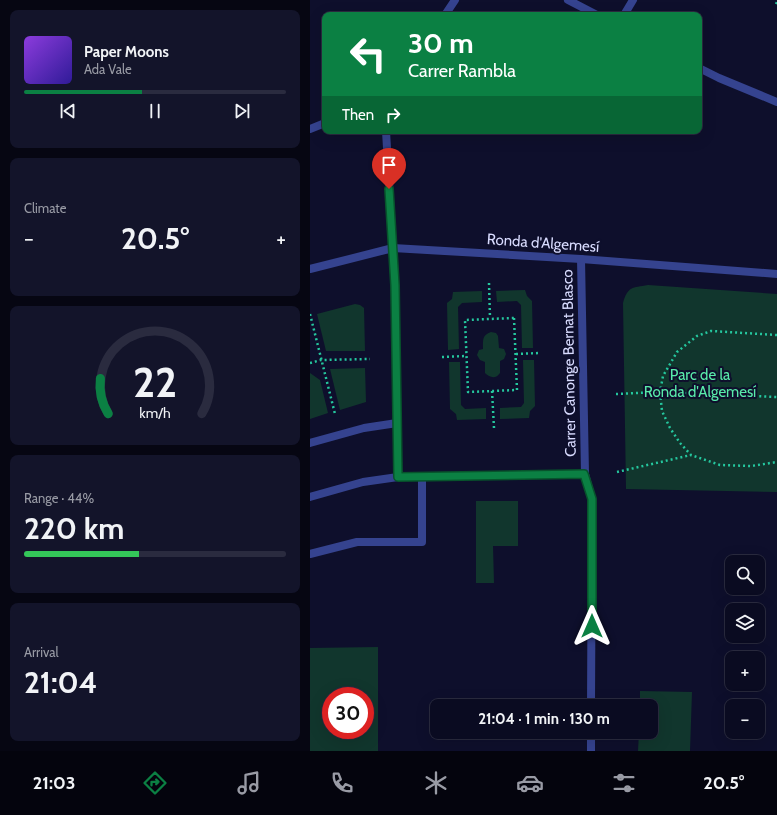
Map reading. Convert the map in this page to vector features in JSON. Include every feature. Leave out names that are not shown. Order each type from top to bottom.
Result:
[{"type":"street","points":[[447,12],[455,0]]},
{"type":"street","points":[[568,0],[591,12]]},
{"type":"street","points":[[626,12],[633,0]]},
{"type":"street","points":[[702,70],[777,102]]},
{"type":"street","points":[[310,128],[322,124]]},
{"type":"street","points":[[386,134],[395,285],[398,477]]},
{"type":"street","name":"Ronda d'Algemesí","points":[[310,268],[393,248],[581,259],[777,274]]},
{"type":"street","name":"Carrer Canonge Bernat Blasco","points":[[581,259],[584,474],[592,499],[591,699]]},
{"type":"street","points":[[310,442],[364,428],[397,423]]},
{"type":"street","points":[[310,497],[362,482],[398,477],[584,474]]},
{"type":"street","points":[[310,554],[357,542],[422,542],[422,477]]},
{"type":"street","points":[[591,739],[591,751]]},
{"type":"path","points":[[489,282],[490,318]]},
{"type":"path","points":[[310,314],[335,416]]},
{"type":"path","points":[[514,318],[516,354],[517,390],[468,392],[465,320],[514,318]]},
{"type":"path","points":[[777,335],[711,331],[697,336],[677,352],[663,376],[660,392],[662,411],[670,428],[680,443],[691,455],[720,465],[751,466],[777,462]]},
{"type":"path","points":[[516,354],[540,353]]},
{"type":"path","points":[[442,357],[466,356]]},
{"type":"path","points":[[310,364],[321,360],[370,360]]},
{"type":"path","points":[[492,391],[494,428]]},
{"type":"path","points":[[616,394],[660,392],[777,397]]},
{"type":"path","points":[[618,472],[691,455]]},
{"type":"green space","name":"Parc de la Ronda d'Algemesí","points":[[648,285],[777,294],[777,492],[626,489],[623,303],[627,293],[631,289]]},
{"type":"green space","points":[[525,290],[527,296],[532,301],[533,348],[522,348],[521,305],[517,301],[497,302],[496,291]]},
{"type":"green space","points":[[482,291],[482,302],[462,303],[458,307],[459,349],[448,350],[447,303],[452,299],[453,292]]},
{"type":"green space","points":[[355,304],[364,308],[365,351],[326,351],[317,314]]},
{"type":"green space","points":[[491,332],[496,333],[498,336],[499,348],[504,349],[506,354],[504,359],[500,361],[500,373],[493,377],[485,373],[485,362],[480,360],[477,355],[479,350],[483,349],[483,340],[485,336]]},
{"type":"green space","points":[[523,360],[534,360],[535,406],[530,411],[529,418],[500,419],[500,408],[521,407],[524,403]]},
{"type":"green space","points":[[449,362],[460,362],[461,405],[465,409],[486,408],[486,419],[457,420],[456,414],[450,409]]},
{"type":"green space","points":[[365,368],[366,402],[340,410],[330,369]]},
{"type":"green space","points":[[310,373],[320,380],[328,413],[310,419]]},
{"type":"green space","points":[[476,501],[518,501],[518,546],[493,546],[494,583],[476,583]]},
{"type":"green space","points":[[378,647],[378,751],[310,751],[310,648]]},
{"type":"green space","points":[[640,691],[692,692],[690,751],[638,751],[639,739],[658,739],[658,699],[640,699]]},
{"type":"route","points":[[389,189],[395,285],[398,477],[584,474],[592,499],[592,626]]}]
